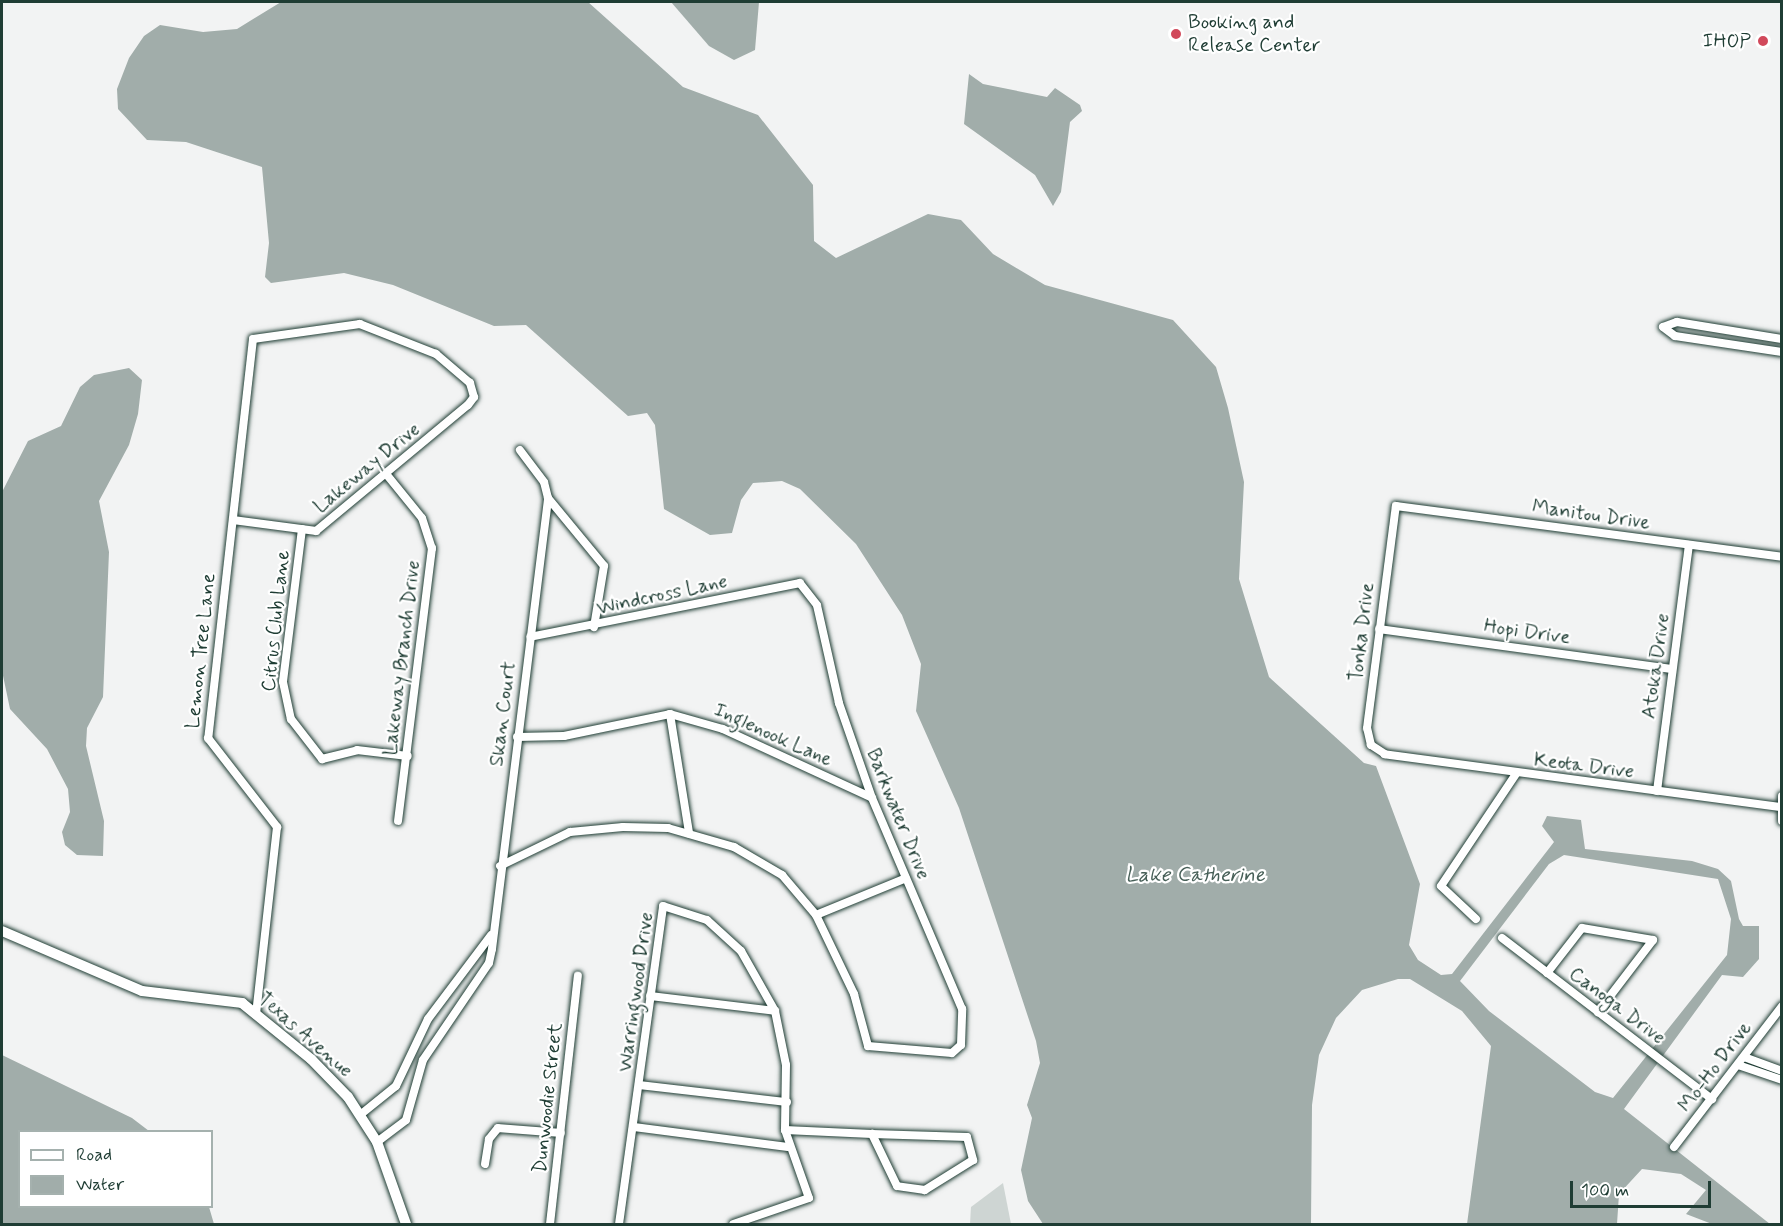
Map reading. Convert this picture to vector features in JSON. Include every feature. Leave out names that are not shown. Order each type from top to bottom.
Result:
[{"type":"street","points":[[1782,339],[1677,322],[1663,327],[1675,336],[1782,352]]},
{"type":"street","name":"Lakeway Drive","points":[[233,520],[316,531],[387,475],[474,397],[470,383],[453,366],[383,330],[360,324],[253,339]]},
{"type":"street","name":"Lemon Tree Lane","points":[[253,339],[208,738],[277,827],[256,1015]]},
{"type":"street","points":[[520,450],[544,482],[548,498],[604,566],[594,627]]},
{"type":"street","name":"Lakeway Branch Drive","points":[[387,475],[422,518],[432,548],[408,756],[398,821]]},
{"type":"street","name":"Skan Court","points":[[377,1142],[406,1120],[423,1060],[489,963],[548,498]]},
{"type":"street","name":"Manitou Drive","points":[[1396,506],[1782,557]]},
{"type":"street","name":"Tonka Drive","points":[[1385,754],[1371,745],[1367,728],[1396,506]]},
{"type":"street","name":"Citrus Club Lane","points":[[302,529],[283,682],[291,719],[322,759],[357,750],[408,756]]},
{"type":"street","name":"Atoka Drive","points":[[1657,791],[1689,544]]},
{"type":"street","name":"Windcross Lane","points":[[530,637],[594,627],[800,583]]},
{"type":"street","name":"Barkwater Drive","points":[[800,583],[817,605],[839,703],[872,798],[962,1009],[961,1045],[952,1053],[878,1051],[868,1046],[854,994],[816,915]]},
{"type":"street","name":"Hopi Drive","points":[[1379,629],[1671,669]]},
{"type":"street","points":[[670,714],[688,833]]},
{"type":"street","name":"Inglenook Lane","points":[[517,736],[564,736],[670,714],[723,729],[872,798]]},
{"type":"street","name":"Keota Drive","points":[[1385,754],[1516,774],[1780,807]]},
{"type":"street","points":[[1476,919],[1441,886],[1516,774]]},
{"type":"street","points":[[1782,796],[1780,807],[1782,821]]},
{"type":"street","points":[[500,866],[570,832],[641,826],[688,833],[765,862],[816,915],[906,878]]},
{"type":"street","name":"Warringwood Drive","points":[[619,1224],[663,906],[707,920],[741,951],[775,1011],[787,1102],[785,1130],[788,1147],[809,1198],[733,1224]]},
{"type":"street","points":[[1546,973],[1581,928],[1653,940],[1598,1012]]},
{"type":"street","name":"Texas Avenue","points":[[2,931],[142,991],[228,998],[256,1015],[311,1059],[360,1115],[377,1142],[406,1224]]},
{"type":"street","name":"Skan Court","points":[[360,1115],[396,1086],[428,1019],[491,935]]},
{"type":"street","name":"Canoga Drive","points":[[1502,938],[1712,1099]]},
{"type":"street","name":"Dunwoodie Street","points":[[550,1224],[578,976]]},
{"type":"street","points":[[650,996],[775,1011]]},
{"type":"street","name":"Mo-Ho Drive","points":[[1674,1147],[1782,1006]]},
{"type":"street","points":[[1744,1057],[1782,1071]]},
{"type":"street","points":[[1737,1065],[1782,1080]]},
{"type":"street","points":[[639,1086],[787,1102]]},
{"type":"street","points":[[634,1127],[788,1147]]},
{"type":"street","points":[[485,1164],[489,1138],[498,1128],[561,1133]]},
{"type":"street","points":[[785,1130],[967,1137],[973,1160],[925,1190],[897,1186],[872,1134]]},
{"type":"street","points":[[619,1224],[625,1224]]},
{"type":"shaded area","points":[[1003,1183],[1011,1224],[970,1224],[971,1207]]},
{"type":"water","name":"Lake Catherine","points":[[281,2],[588,2],[683,87],[758,115],[813,185],[814,241],[836,258],[928,214],[961,220],[993,254],[1045,285],[1173,320],[1216,367],[1228,408],[1244,482],[1239,579],[1269,677],[1364,763],[1376,766],[1420,884],[1409,945],[1418,960],[1441,975],[1452,974],[1554,842],[1542,826],[1547,816],[1581,820],[1585,849],[1692,861],[1718,869],[1731,881],[1739,919],[1743,926],[1759,926],[1759,959],[1743,977],[1722,975],[1624,1109],[1770,1224],[1712,1224],[1686,1214],[1706,1190],[1681,1174],[1642,1169],[1619,1194],[1617,1224],[1467,1224],[1491,1046],[1462,1011],[1410,979],[1398,979],[1362,990],[1336,1018],[1319,1055],[1312,1105],[1311,1224],[1043,1224],[1028,1201],[1021,1170],[1032,1118],[1027,1105],[1040,1063],[1036,1041],[959,808],[916,711],[921,664],[902,615],[856,544],[800,489],[782,481],[753,483],[741,500],[732,533],[710,535],[664,509],[655,425],[647,413],[628,416],[526,325],[494,326],[393,285],[344,273],[271,283],[265,277],[269,243],[262,167],[186,142],[147,140],[118,109],[117,89],[129,58],[144,36],[160,25],[203,32],[237,29]],"holes":[[[1564,855],[1718,879],[1731,919],[1727,955],[1613,1098],[1595,1092],[1489,1011],[1460,981],[1549,864]]]},
{"type":"water","points":[[671,2],[759,2],[755,50],[734,60],[709,46]]},
{"type":"water","points":[[969,74],[983,84],[1047,97],[1055,88],[1080,105],[1082,111],[1070,122],[1061,192],[1053,206],[1035,175],[964,124]]},
{"type":"water","points":[[129,368],[142,380],[138,414],[129,445],[99,501],[109,552],[103,697],[87,728],[86,746],[104,821],[103,856],[77,855],[65,845],[62,832],[70,812],[68,789],[47,749],[10,709],[2,671],[2,492],[28,441],[61,426],[80,387],[94,375]]},
{"type":"water","points":[[2,1055],[132,1118],[148,1130],[18,1130],[18,1208],[209,1208],[214,1224],[2,1224]]},
{"type":"place","name":"Booking and Release Center","points":[[1176,34]]},
{"type":"place","name":"IHOP","points":[[1763,41]]}]
